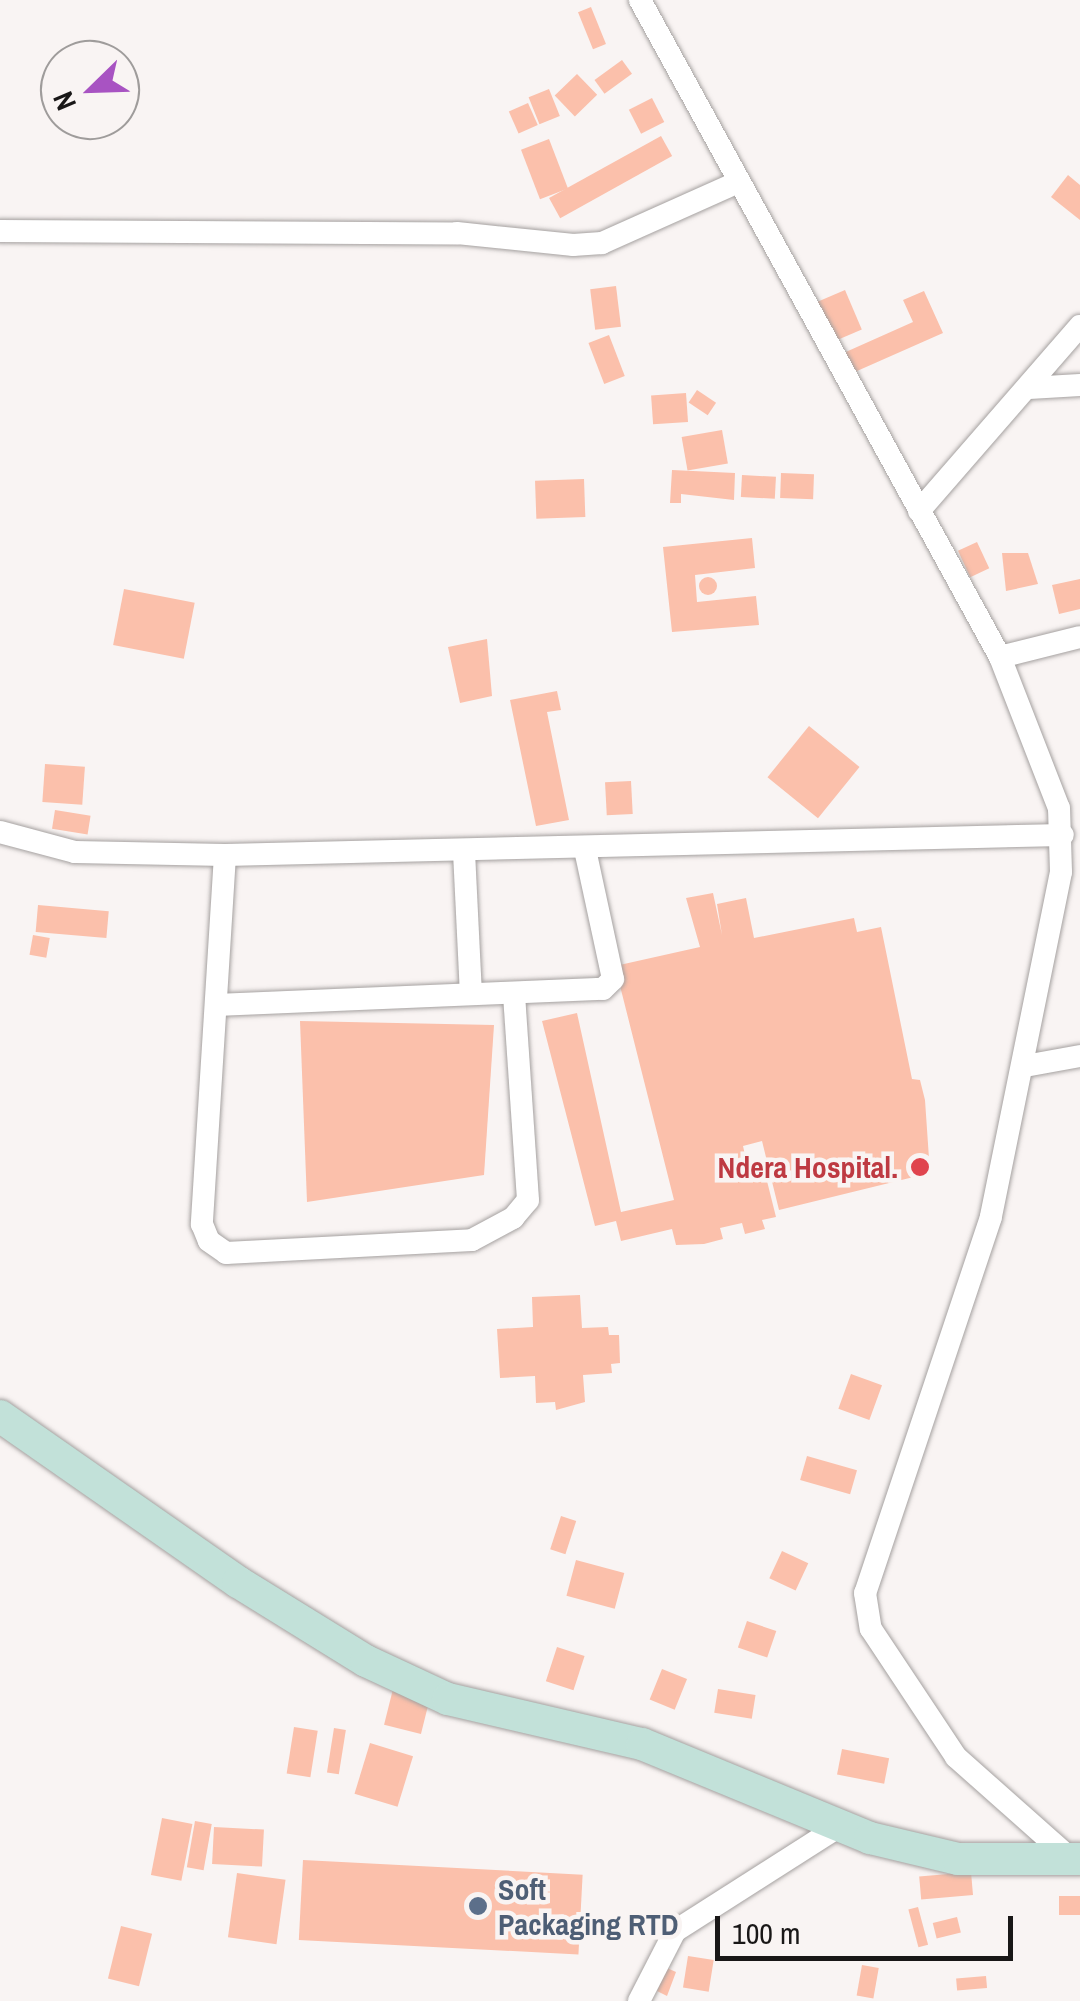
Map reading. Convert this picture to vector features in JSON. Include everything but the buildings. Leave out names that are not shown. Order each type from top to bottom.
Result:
[{"type":"main road","points":[[0,1416],[238,1582],[366,1661],[448,1699],[642,1744],[840,1826],[958,1859],[1076,1859]]},
{"type":"street","points":[[640,0],[736,183],[1000,657],[1036,734],[1063,835],[1025,1066],[991,1217],[865,1593],[871,1629],[956,1757],[1076,1859]]},
{"type":"street","points":[[0,231],[457,233],[573,246],[602,243],[736,183]]},
{"type":"street","points":[[919,511],[1080,326]]},
{"type":"street","points":[[1029,388],[1080,385]]},
{"type":"street","points":[[1000,657],[1080,637]]},
{"type":"street","points":[[0,832],[75,852],[225,855],[584,850],[1063,835]]},
{"type":"street","points":[[216,1005],[471,994],[514,996],[610,986],[584,850]]},
{"type":"street","points":[[464,852],[471,994]]},
{"type":"street","points":[[225,855],[202,1224],[208,1241],[226,1253],[280,1255],[472,1240],[514,1218],[528,1200],[514,996]]},
{"type":"street","points":[[1025,1066],[1080,1056]]},
{"type":"street","points":[[639,2001],[675,1930],[840,1826]]},
{"type":"place","name":"Ndera Hospital.","points":[[920,1167]]},
{"type":"place","name":"Soft Packaging RTD","points":[[478,1906]]}]
